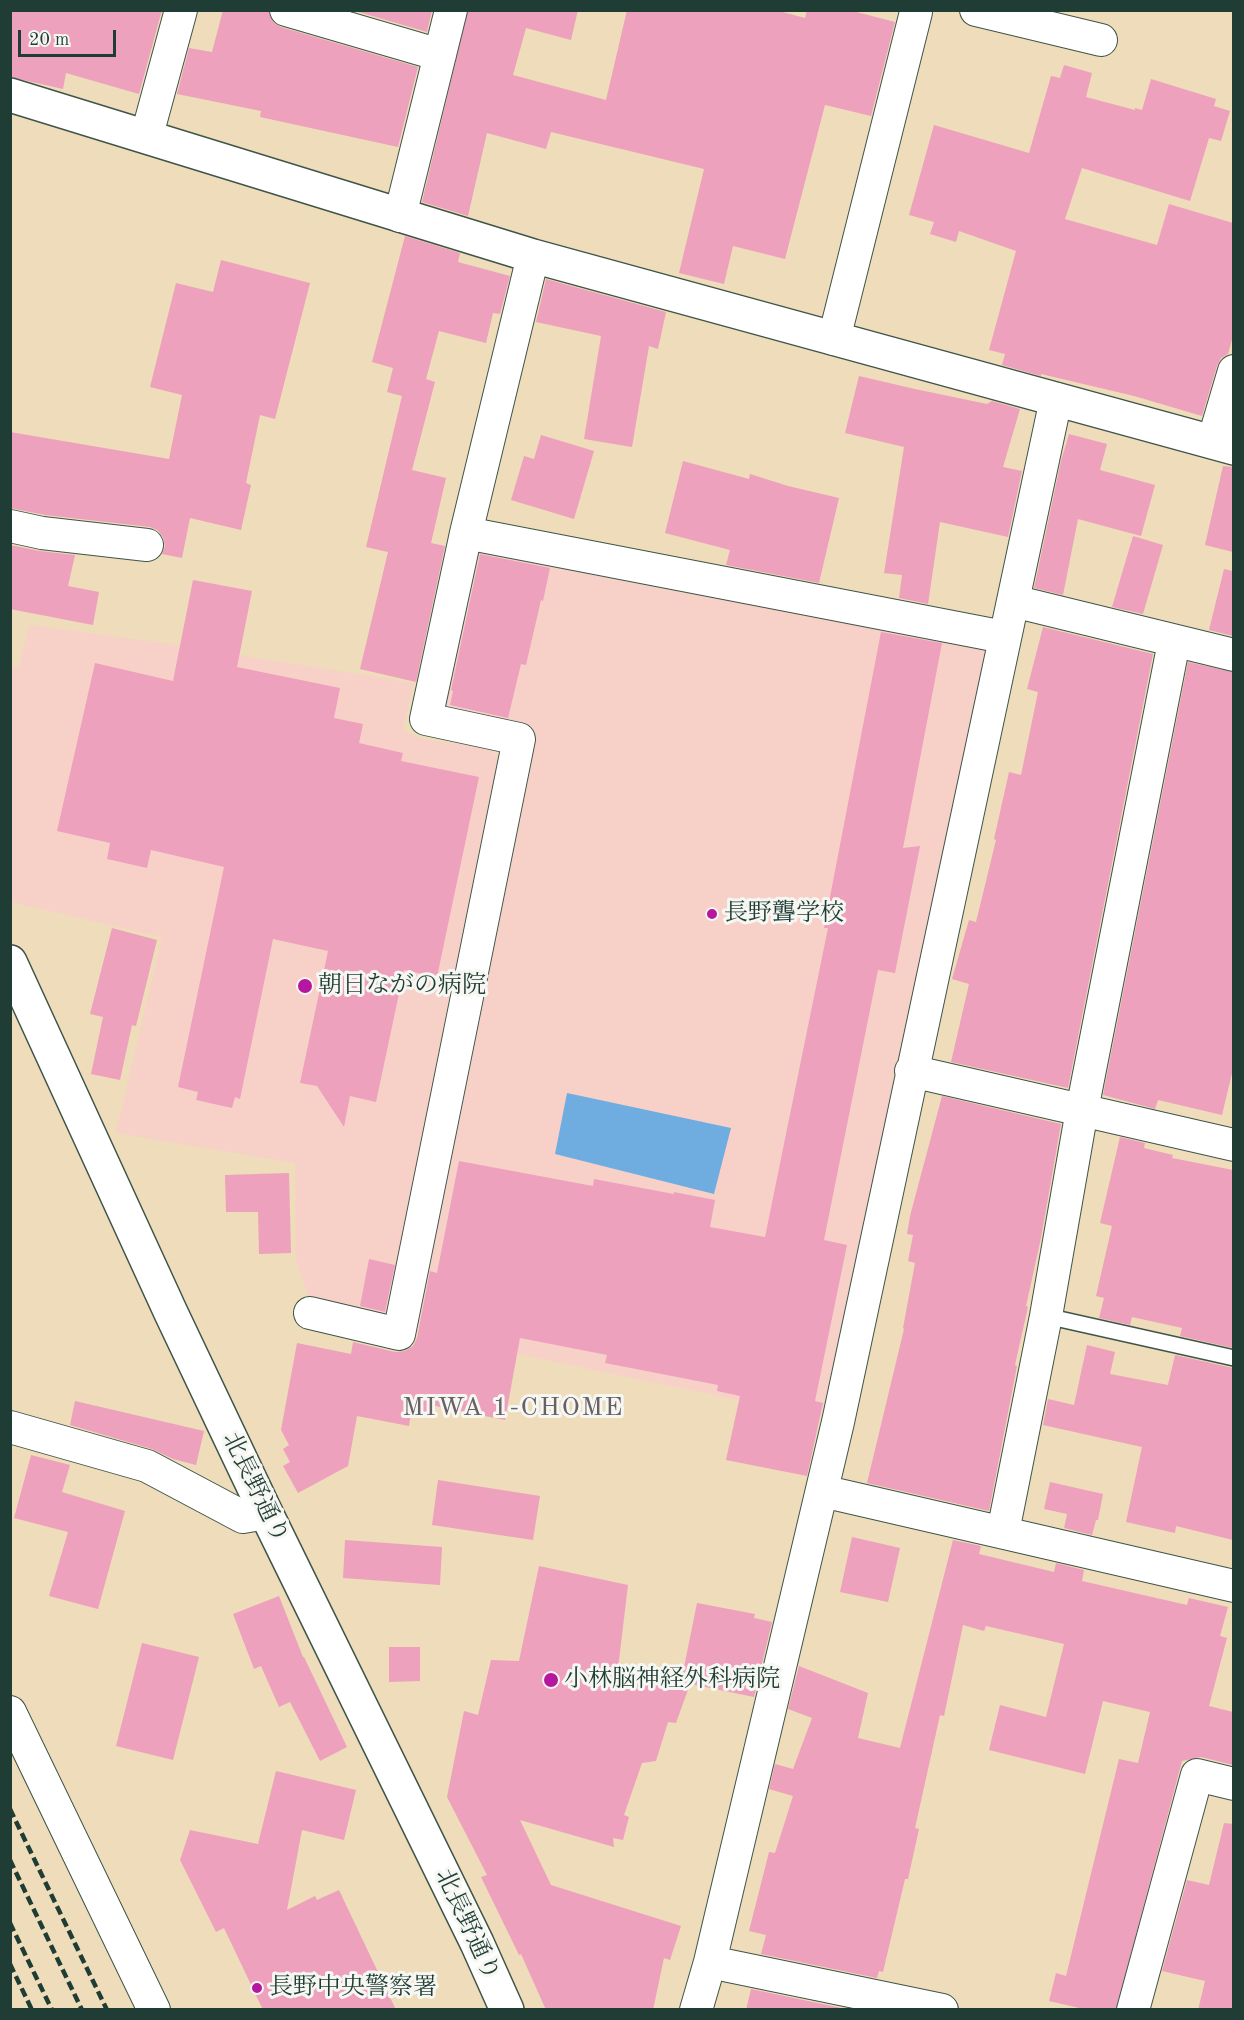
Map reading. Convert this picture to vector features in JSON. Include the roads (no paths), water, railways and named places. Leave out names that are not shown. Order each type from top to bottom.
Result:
[{"type":"street","points":[[147,135],[181,10]]},
{"type":"street","points":[[286,10],[440,55]]},
{"type":"street","points":[[400,216],[451,10]]},
{"type":"street","points":[[976,10],[1101,40]]},
{"type":"street","points":[[834,339],[914,11]]},
{"type":"street","points":[[10,95],[147,135],[533,256],[1223,445],[1233,371]]},
{"type":"street","points":[[310,1313],[399,1334],[519,739],[426,719],[466,533],[533,256]]},
{"type":"street","points":[[696,2010],[711,1962],[822,1491],[1056,399]]},
{"type":"street","points":[[10,526],[42,533],[147,545]]},
{"type":"street","points":[[466,533],[1004,637]]},
{"type":"street","points":[[1013,601],[1233,655]]},
{"type":"street","points":[[1003,1532],[1046,1316],[1082,1110],[1174,642]]},
{"type":"street","name":"北長野通り","points":[[10,963],[171,1313],[266,1513],[477,1943],[507,2010]]},
{"type":"street","points":[[911,1071],[1233,1145]]},
{"type":"street","points":[[10,1427],[147,1466],[243,1517],[266,1513]]},
{"type":"street","points":[[822,1491],[1233,1586]]},
{"type":"street","points":[[10,1712],[154,2010]]},
{"type":"street","points":[[1133,2010],[1197,1774],[1233,1784]]},
{"type":"street","points":[[711,1962],[942,2010]]},
{"type":"lane","points":[[1046,1316],[1233,1358]]},
{"type":"water","points":[[567,1093],[731,1128],[714,1194],[555,1154]]},
{"type":"railway","points":[[10,1809],[107,2010]]},
{"type":"railway","points":[[10,1860],[82,2010]]},
{"type":"railway","points":[[10,1923],[52,2010]]},
{"type":"railway","points":[[10,1964],[32,2010]]},
{"type":"place","name":"長野聾学校","points":[[712,914]]},
{"type":"place","name":"朝日ながの病院","points":[[305,986]]},
{"type":"place","name":"小林脳神経外科病院","points":[[551,1680]]},
{"type":"place","name":"長野中央警察署","points":[[257,1988]]},
{"type":"district","name":"MIWA 1-CHOME","points":[[513,1408]]}]
